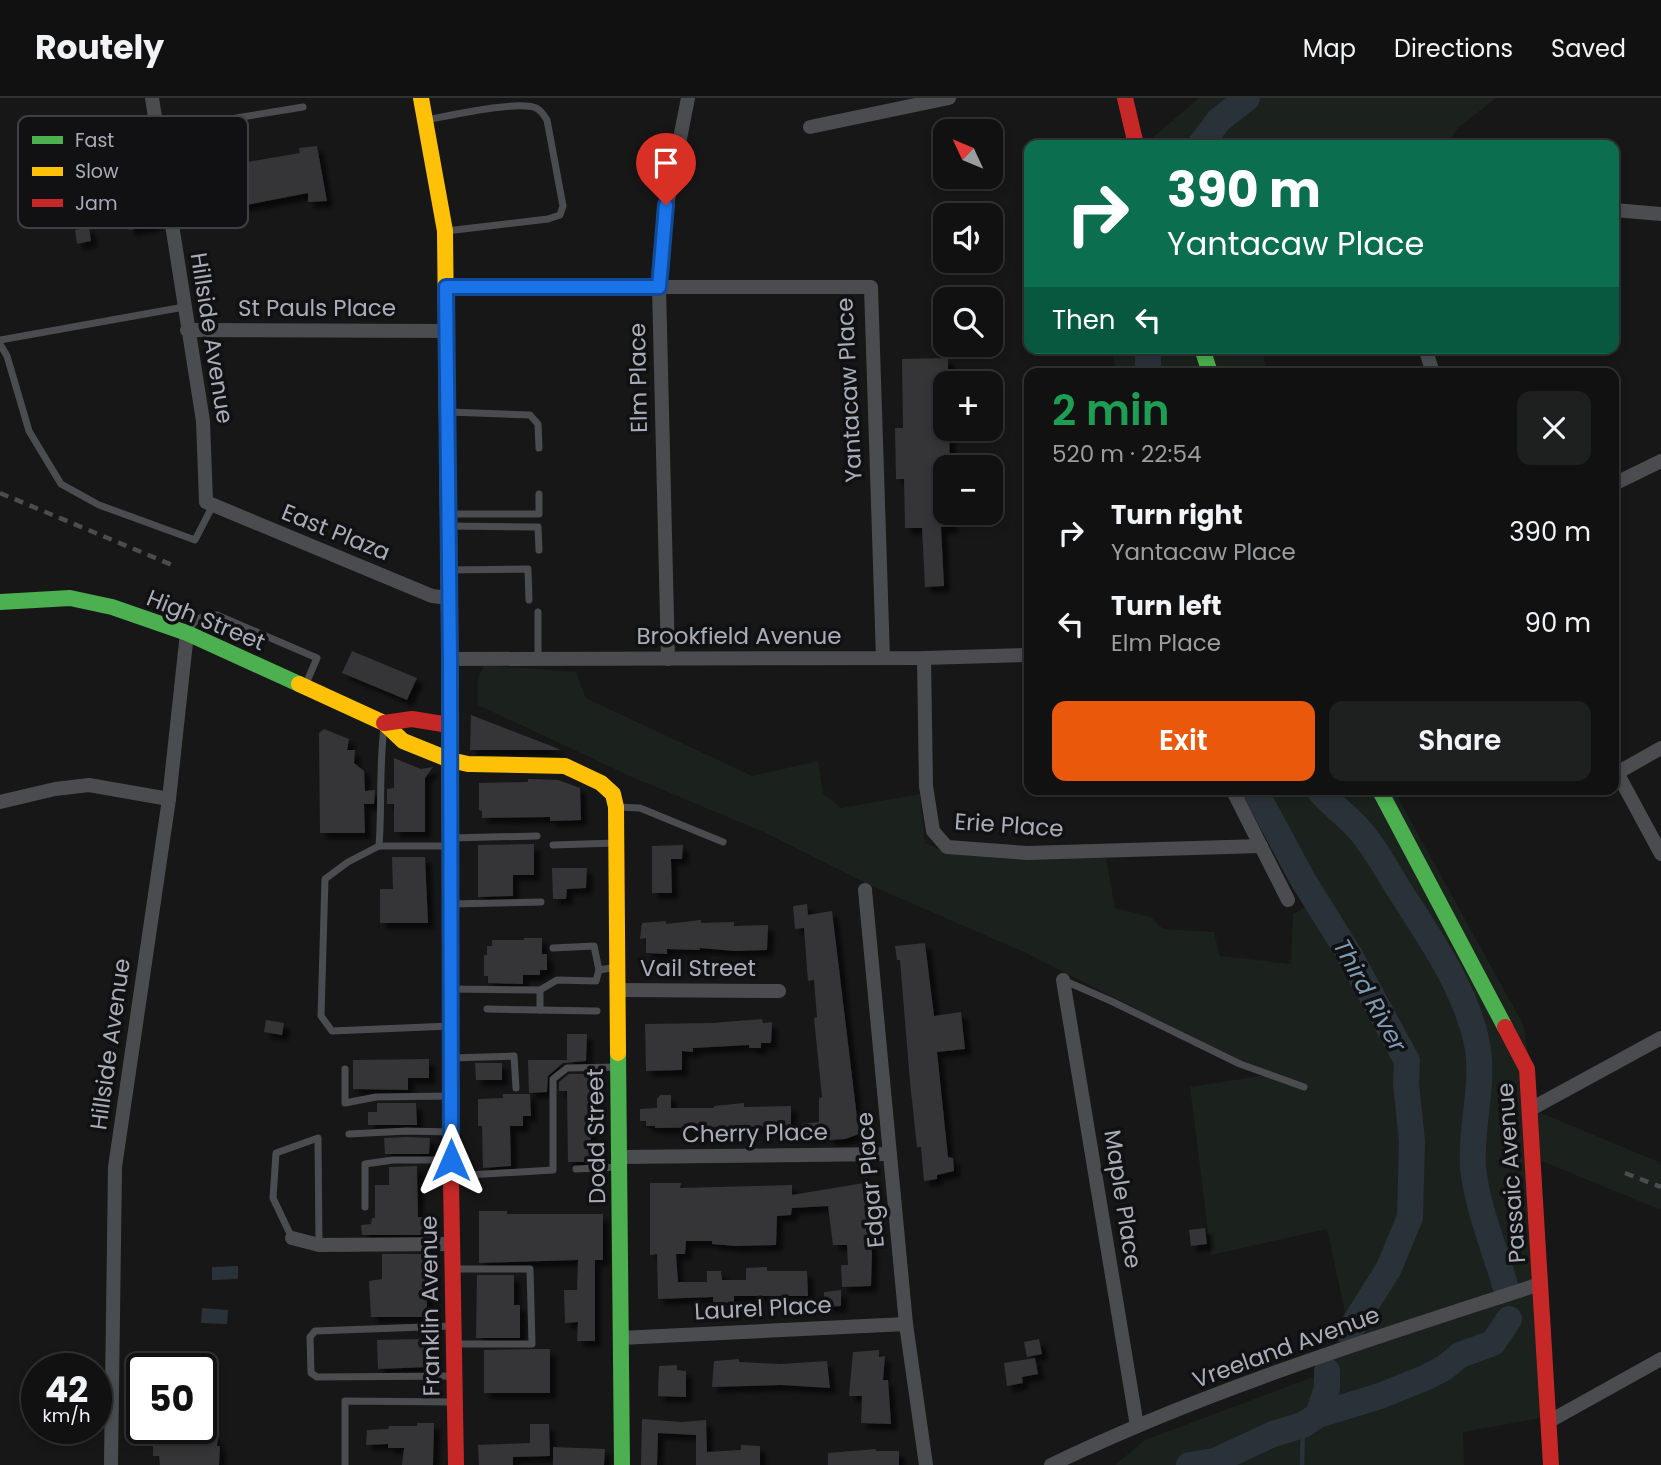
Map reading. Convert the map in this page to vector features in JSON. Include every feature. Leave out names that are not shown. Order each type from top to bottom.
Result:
[{"type":"street","name":"Hillside Avenue","points":[[152,98],[155,116]]},
{"type":"street","name":"Franklin Avenue","points":[[421,98],[445,231],[450,660],[451,1244],[456,1465]]},
{"type":"street","name":"Elm Place","points":[[668,659],[659,287],[663,225],[688,98]]},
{"type":"street","points":[[810,127],[949,98]]},
{"type":"street","points":[[1125,98],[1135,140]]},
{"type":"street","points":[[1619,210],[1661,214]]},
{"type":"street","name":"Hillside Avenue","points":[[172,228],[203,421],[209,504]]},
{"type":"street","name":"Yantacaw Place","points":[[446,287],[871,287],[883,658]]},
{"type":"street","name":"St Pauls Place","points":[[187,330],[446,331]]},
{"type":"street","points":[[1619,482],[1661,461]]},
{"type":"street","name":"East Plaza","points":[[209,504],[432,596],[449,598]]},
{"type":"street","name":"High Street","points":[[0,602],[70,598],[112,607],[187,632],[384,723],[403,741],[450,760],[471,765],[565,766],[601,783],[613,794],[616,807]]},
{"type":"street","name":"Hillside Avenue","points":[[111,1465],[116,1167],[169,799],[187,632]]},
{"type":"street","name":"Brookfield Avenue","points":[[450,660],[1024,655]]},
{"type":"street","name":"Erie Place","points":[[924,658],[926,786],[933,831],[947,847],[1027,853],[1261,846]]},
{"type":"street","name":"High Street","points":[[384,723],[412,719],[449,725]]},
{"type":"street","points":[[1619,768],[1661,748]]},
{"type":"street","points":[[1619,777],[1661,854]]},
{"type":"street","points":[[0,802],[55,789],[89,785],[169,799]]},
{"type":"street","points":[[1235,795],[1288,900]]},
{"type":"street","name":"Passaic Avenue","points":[[1383,795],[1527,1069],[1551,1465]]},
{"type":"street","name":"Dodd Street","points":[[616,807],[622,1465]]},
{"type":"street","name":"Edgar Place","points":[[865,890],[906,1324],[926,1465]]},
{"type":"street","name":"Maple Place","points":[[1063,980],[1137,1426]]},
{"type":"street","name":"Vail Street","points":[[618,990],[779,991]]},
{"type":"street","points":[[1529,1110],[1661,1038]]},
{"type":"street","name":"Cherry Place","points":[[620,1162],[890,1154]]},
{"type":"street","points":[[292,1238],[319,1245],[451,1244]]},
{"type":"street","name":"Vreeland Avenue","points":[[1051,1465],[1137,1426],[1303,1361],[1540,1284]]},
{"type":"street","name":"Laurel Place","points":[[621,1338],[906,1324]]},
{"type":"street","points":[[1548,1422],[1661,1359]]},
{"type":"lane","points":[[248,116],[303,107]]},
{"type":"lane","points":[[425,120],[511,107],[539,110],[547,120],[563,206],[560,215],[548,219],[445,231]]},
{"type":"lane","points":[[184,307],[0,342],[29,431],[61,484],[99,505],[195,540],[209,504]]},
{"type":"lane","points":[[448,412],[530,415],[538,424],[538,448]]},
{"type":"lane","points":[[448,520],[539,514],[539,494]]},
{"type":"lane","points":[[448,520],[538,527],[539,550]]},
{"type":"lane","points":[[449,569],[528,569],[529,600]]},
{"type":"lane","points":[[538,612],[538,659]]},
{"type":"lane","points":[[187,632],[196,620],[205,614],[217,615],[317,659],[304,687]]},
{"type":"lane","points":[[379,846],[382,811],[380,755],[384,723]]},
{"type":"lane","points":[[616,807],[640,808],[723,842]]},
{"type":"lane","points":[[450,1026],[332,1031],[321,1016],[325,879],[348,862],[379,846],[537,836]]},
{"type":"lane","points":[[554,845],[616,843]]},
{"type":"lane","points":[[450,904],[541,902]]},
{"type":"lane","points":[[450,989],[540,990],[557,980],[596,981],[599,970],[594,946],[553,948]]},
{"type":"lane","points":[[599,970],[618,967]]},
{"type":"lane","points":[[1063,980],[1240,1064],[1304,1087]]},
{"type":"lane","points":[[540,990],[540,1010]]},
{"type":"lane","points":[[487,1009],[597,1010]]},
{"type":"lane","points":[[450,1058],[514,1056],[516,1088]]},
{"type":"lane","points":[[365,1208],[365,1164],[393,1160],[451,1168],[554,1170],[553,1079],[567,1068],[618,1067]]},
{"type":"lane","points":[[345,1069],[345,1103],[376,1097],[451,1096]]},
{"type":"lane","points":[[349,1134],[451,1132]]},
{"type":"lane","points":[[292,1238],[272,1198],[276,1153],[318,1138],[319,1245]]},
{"type":"lane","points":[[576,1169],[620,1162]]},
{"type":"lane","points":[[452,1269],[530,1269],[532,1344],[453,1343]]},
{"type":"lane","points":[[453,1326],[315,1331],[310,1338],[312,1373],[317,1377],[454,1376]]},
{"type":"lane","points":[[345,1465],[345,1401],[454,1402]]},
{"type":"shaded area","points":[[1199,98],[1496,98],[1459,127],[1450,140],[1150,140]]},
{"type":"shaded area","points":[[1113,354],[1264,354],[1265,368],[1115,368]]},
{"type":"shaded area","points":[[484,665],[576,672],[586,698],[752,776],[818,761],[823,794],[841,808],[920,794],[925,843],[951,854],[1106,858],[1115,908],[1151,917],[1163,929],[1214,932],[1220,956],[1291,964],[1293,914],[1316,901],[1349,954],[1407,1061],[1406,1084],[1411,1132],[1413,1060],[1260,795],[1396,795],[1523,1024],[1539,1112],[1661,1163],[1661,1210],[1539,1160],[1552,1416],[1463,1432],[1464,1465],[1115,1465],[1145,1440],[1313,1377],[1348,1326],[1327,1229],[1211,1255],[1190,1087],[1266,1075],[1024,952],[865,883],[766,833],[632,777],[478,705],[478,678]]},
{"type":"shaded area","points":[[238,1266],[238,1279],[212,1280],[212,1267]]},
{"type":"shaded area","points":[[202,1308],[228,1310],[227,1324],[201,1323]]},
{"type":"building","points":[[317,146],[327,201],[308,202],[308,193],[248,205],[248,162],[300,153],[299,148]]},
{"type":"building","points":[[89,228],[91,241],[77,244],[75,230]]},
{"type":"building","points":[[948,358],[948,371],[933,371],[933,441],[949,441],[950,455],[933,455],[933,525],[952,525],[941,527],[944,586],[925,587],[922,528],[905,528],[904,479],[896,479],[895,428],[903,428],[902,359]]},
{"type":"building","points":[[352,651],[417,678],[407,700],[342,673]]},
{"type":"building","points":[[471,715],[559,749],[559,750],[470,750]]},
{"type":"building","points":[[324,729],[349,739],[347,750],[355,750],[354,763],[364,771],[365,791],[375,790],[374,804],[364,804],[365,833],[320,833],[319,733]]},
{"type":"building","points":[[394,758],[421,769],[433,767],[425,778],[425,832],[394,832],[394,804],[387,804],[387,789],[394,788]]},
{"type":"building","points":[[528,779],[558,780],[580,788],[581,820],[550,821],[550,817],[482,818],[482,811],[479,810],[479,783],[528,782]]},
{"type":"building","points":[[534,844],[534,875],[513,875],[513,896],[478,897],[478,845]]},
{"type":"building","points":[[683,845],[682,859],[671,859],[672,893],[652,893],[652,846]]},
{"type":"building","points":[[392,857],[425,857],[428,923],[380,923],[380,889],[393,889]]},
{"type":"building","points":[[552,868],[587,868],[586,888],[567,889],[566,899],[553,899]]},
{"type":"building","points":[[807,904],[808,915],[832,911],[859,1134],[845,1139],[829,1140],[828,1133],[803,1137],[802,1124],[819,1122],[819,1098],[822,1097],[814,1018],[817,1017],[814,980],[808,981],[804,928],[795,929],[793,906]]},
{"type":"building","points":[[701,920],[701,923],[734,922],[734,926],[768,925],[767,950],[700,948],[667,949],[667,954],[646,953],[646,938],[640,939],[642,923],[666,921],[666,924]]},
{"type":"building","points":[[542,938],[542,954],[547,954],[547,970],[540,970],[540,975],[523,975],[523,984],[488,983],[488,976],[484,976],[487,946],[492,946],[492,940]]},
{"type":"building","points":[[925,943],[934,1016],[961,1012],[965,1049],[937,1052],[948,1157],[953,1158],[954,1171],[937,1175],[937,1179],[924,1181],[921,1147],[917,1147],[900,960],[897,960],[895,946]]},
{"type":"building","points":[[762,1019],[763,1023],[772,1022],[771,1043],[761,1043],[761,1048],[749,1048],[749,1045],[693,1048],[693,1052],[682,1051],[682,1070],[646,1071],[645,1024]]},
{"type":"building","points":[[266,1020],[284,1023],[282,1035],[264,1032]]},
{"type":"building","points":[[567,1034],[587,1034],[586,1061],[563,1063],[548,1076],[547,1092],[529,1093],[528,1060],[567,1060]]},
{"type":"building","points":[[429,1059],[429,1078],[408,1078],[408,1090],[353,1089],[353,1060]]},
{"type":"building","points":[[475,1063],[502,1063],[502,1080],[476,1080]]},
{"type":"building","points":[[569,1074],[590,1074],[591,1162],[568,1162],[567,1091],[559,1091],[559,1082]]},
{"type":"building","points":[[503,1094],[530,1094],[531,1116],[523,1116],[523,1126],[510,1126],[511,1166],[483,1168],[478,1099],[503,1098]]},
{"type":"building","points":[[660,1095],[671,1095],[671,1108],[714,1108],[744,1103],[744,1107],[791,1106],[791,1126],[646,1126],[646,1121],[640,1121],[640,1109],[657,1108]]},
{"type":"building","points":[[377,1103],[416,1103],[417,1125],[368,1125],[368,1112],[377,1112]]},
{"type":"building","points":[[384,1138],[430,1138],[429,1154],[385,1154]]},
{"type":"building","points":[[417,1166],[418,1217],[426,1217],[427,1235],[362,1235],[361,1225],[371,1224],[372,1218],[375,1218],[375,1185],[389,1185],[389,1167]]},
{"type":"building","points":[[650,1183],[681,1183],[680,1188],[792,1185],[792,1195],[864,1183],[872,1254],[871,1286],[842,1287],[841,1265],[848,1265],[847,1245],[833,1245],[828,1206],[792,1208],[791,1215],[777,1216],[776,1245],[736,1246],[712,1244],[712,1241],[686,1241],[685,1254],[676,1254],[678,1282],[707,1282],[707,1271],[721,1271],[722,1280],[746,1280],[746,1268],[807,1271],[808,1296],[734,1296],[734,1303],[713,1302],[713,1297],[658,1299],[657,1254],[650,1255]]},
{"type":"building","points":[[479,1211],[507,1211],[507,1214],[603,1214],[603,1260],[595,1260],[595,1341],[577,1341],[578,1322],[565,1323],[564,1290],[577,1290],[578,1260],[479,1263]]},
{"type":"building","points":[[1205,1228],[1207,1244],[1191,1246],[1189,1230]]},
{"type":"building","points":[[382,1254],[429,1254],[430,1291],[427,1291],[427,1317],[371,1317],[369,1281],[382,1279]]},
{"type":"building","points":[[477,1275],[514,1275],[514,1305],[520,1305],[520,1338],[476,1338]]},
{"type":"building","points":[[841,1290],[841,1306],[824,1307],[824,1292]]},
{"type":"building","points":[[428,1339],[429,1367],[378,1369],[377,1340]]},
{"type":"building","points":[[1039,1339],[1042,1354],[1027,1357],[1024,1342]]},
{"type":"building","points":[[550,1349],[550,1393],[484,1393],[484,1350]]},
{"type":"building","points":[[879,1350],[879,1357],[885,1356],[883,1380],[888,1380],[891,1424],[861,1423],[862,1396],[849,1396],[853,1352]]},
{"type":"building","points":[[1035,1358],[1038,1374],[1022,1377],[1023,1383],[1007,1386],[1004,1363]]},
{"type":"building","points":[[739,1359],[739,1362],[781,1364],[827,1361],[830,1388],[781,1385],[712,1387],[714,1361]]},
{"type":"building","points":[[677,1365],[677,1370],[686,1371],[686,1397],[658,1396],[659,1366]]},
{"type":"building","points":[[642,1419],[682,1422],[706,1420],[707,1452],[741,1450],[741,1445],[760,1446],[760,1465],[696,1465],[696,1435],[658,1433],[657,1465],[641,1465]]},
{"type":"building","points":[[417,1423],[434,1423],[433,1465],[402,1465],[404,1448],[388,1448],[388,1444],[366,1445],[367,1430],[388,1429],[389,1426],[417,1426]]},
{"type":"building","points":[[530,1424],[549,1424],[550,1456],[513,1457],[513,1465],[479,1465],[478,1445],[530,1443]]},
{"type":"building","points":[[218,1439],[217,1446],[220,1446],[219,1465],[160,1465],[159,1456],[153,1456],[153,1444],[217,1444]]},
{"type":"building","points":[[553,1447],[605,1449],[604,1465],[553,1465]]},
{"type":"building","points":[[876,1449],[899,1451],[899,1465],[828,1465],[828,1453]]},
{"type":"waterway","name":"Third River","points":[[1204,140],[1219,120],[1247,98]]},
{"type":"waterway","name":"Third River","points":[[1148,354],[1148,368]]},
{"type":"waterway","name":"Third River","points":[[1257,795],[1407,1061],[1406,1084],[1412,1141],[1410,1217],[1389,1268],[1349,1332]]},
{"type":"waterway","name":"Third River","points":[[1323,795],[1356,826],[1373,848],[1443,960],[1463,999],[1479,1055],[1473,1151],[1475,1182],[1505,1285]]},
{"type":"waterway","name":"Third River","points":[[1318,1415],[1380,1396],[1427,1377],[1460,1355],[1493,1343],[1509,1319]]},
{"type":"waterway","name":"Third River","points":[[1189,1465],[1215,1461],[1273,1434],[1303,1425],[1318,1415],[1327,1388],[1327,1371]]},
{"type":"waterway","points":[[1302,1465],[1303,1425]]},
{"type":"railway","points":[[0,493],[177,567]]},
{"type":"railway","points":[[1625,1173],[1661,1187]]},
{"type":"traffic: fast","points":[[1204,354],[1208,368]]},
{"type":"traffic: fast","points":[[0,602],[70,598],[112,607],[187,633],[299,684]]},
{"type":"traffic: fast","points":[[449,614],[451,1181]]},
{"type":"traffic: fast","points":[[1382,795],[1505,1027]]},
{"type":"traffic: fast","points":[[618,1053],[622,1465]]},
{"type":"traffic: slow","points":[[421,98],[445,231],[449,614]]},
{"type":"traffic: slow","points":[[299,684],[384,723],[403,741],[450,760],[468,764],[565,766],[601,783],[613,794],[616,807],[618,1053]]},
{"type":"traffic: jam","points":[[1125,98],[1135,140]]},
{"type":"traffic: jam","points":[[384,723],[412,719],[449,725]]},
{"type":"traffic: jam","points":[[1505,1027],[1527,1069],[1551,1465]]},
{"type":"traffic: jam","points":[[451,1181],[456,1465]]},
{"type":"route","points":[[451,1160],[446,287],[659,287],[666,205]]}]
